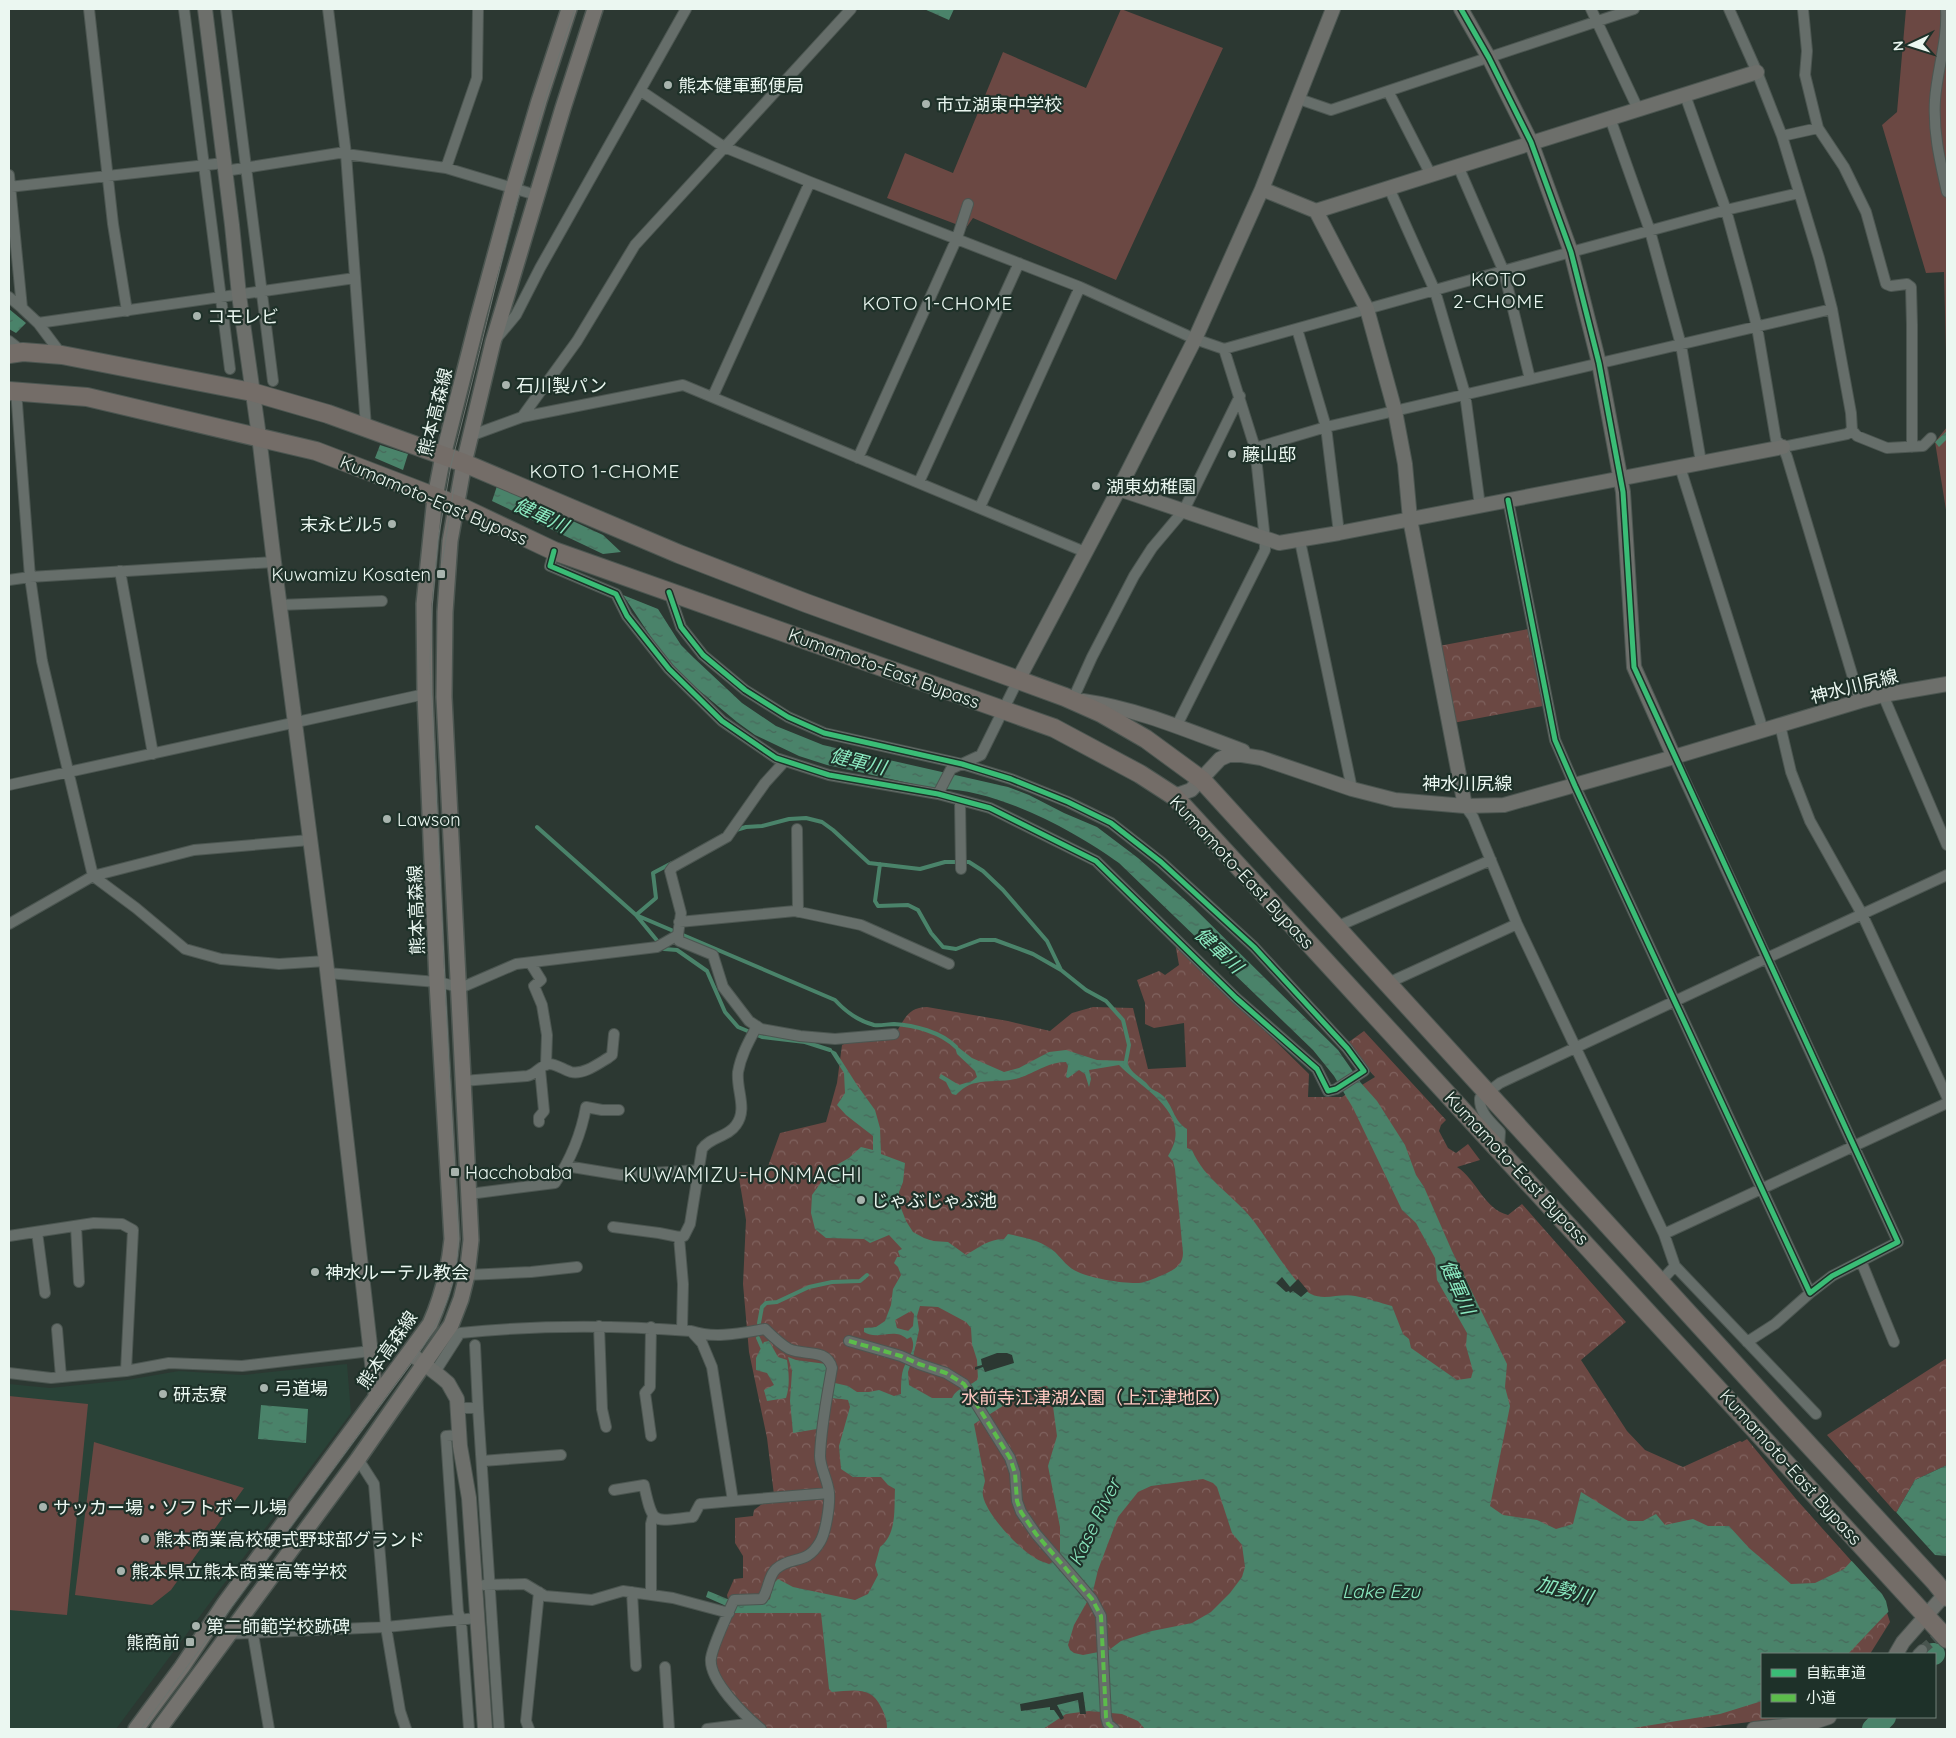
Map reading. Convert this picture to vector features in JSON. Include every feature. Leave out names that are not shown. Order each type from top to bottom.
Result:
[{"type":"highway","name":"Kumamoto-East Bypass","points":[[16,353],[62,355],[252,392],[328,414],[464,463],[678,554],[797,600],[1069,698],[1101,713],[1146,739],[1202,780],[1944,1591]]},
{"type":"highway","name":"Kumamoto-East Bypass","points":[[12,390],[87,396],[316,451],[457,505],[554,551],[1054,728],[1140,774],[1174,796],[1753,1425],[1947,1639]]},
{"type":"main road","name":"熊本高森線","points":[[136,1729],[182,1668],[231,1595],[430,1324],[442,1293],[450,1263],[452,1239],[437,982],[425,694],[424,604],[435,497],[443,456],[513,189],[569,9]]},
{"type":"main road","points":[[159,1729],[358,1459],[430,1368],[451,1325],[461,1299],[467,1274],[471,1240],[444,697],[445,612],[449,550],[464,463],[493,342],[536,195],[595,9]]},
{"type":"street","points":[[88,9],[113,224],[128,311]]},
{"type":"street","points":[[184,9],[230,369]]},
{"type":"street","points":[[205,9],[239,295],[259,436],[326,967],[376,1398]]},
{"type":"street","points":[[226,9],[273,381]]},
{"type":"street","points":[[328,9],[346,154],[366,427]]},
{"type":"street","points":[[446,168],[476,78],[478,9]]},
{"type":"street","points":[[493,342],[516,315],[587,183],[686,9]]},
{"type":"street","points":[[522,417],[577,341],[635,245],[851,9]]},
{"type":"street","points":[[938,794],[951,769],[981,755],[1195,339],[1262,189],[1333,9]]},
{"type":"street","points":[[1461,9],[1489,58],[1531,142],[1571,252],[1599,363],[1623,492],[1634,667],[1674,758],[1898,1242],[1832,1276],[1775,1324],[1747,1342]]},
{"type":"street","points":[[1591,9],[1638,110]]},
{"type":"street","points":[[1299,99],[1332,110],[1634,9]]},
{"type":"street","points":[[1729,9],[1757,72],[1782,136],[1819,258],[1832,309],[1851,413],[1852,430],[1857,436],[1887,448],[1923,446],[1931,438]]},
{"type":"street","points":[[1803,9],[1807,51],[1805,74],[1818,128],[1844,167],[1866,212],[1886,284],[1891,286],[1907,284],[1911,287],[1912,446]]},
{"type":"street","points":[[1946,9],[1946,33],[1935,99],[1934,124],[1947,192]]},
{"type":"street","points":[[1262,189],[1316,211],[1757,72]]},
{"type":"street","points":[[641,90],[724,147],[1080,287],[1195,339],[1224,350],[1571,252],[1726,210],[1799,193]]},
{"type":"street","points":[[1388,92],[1431,175]]},
{"type":"street","points":[[1685,95],[1726,210],[1757,327],[1776,440],[1783,447],[1860,702]]},
{"type":"street","points":[[1610,118],[1650,231],[1681,345],[1701,462]]},
{"type":"street","points":[[1782,136],[1818,128]]},
{"type":"street","points":[[9,186],[203,164],[247,168],[339,153],[446,168],[536,195]]},
{"type":"street","points":[[1458,166],[1504,272],[1530,379]]},
{"type":"street","points":[[9,175],[22,308]]},
{"type":"street","points":[[713,396],[810,182]]},
{"type":"street","points":[[1389,188],[1435,291],[1465,394],[1480,506]]},
{"type":"street","points":[[858,458],[957,238],[968,204]]},
{"type":"street","points":[[1316,211],[1367,309],[1395,411],[1405,464],[1410,519],[1465,806],[1473,817],[1517,924],[1664,1234],[1675,1266],[1816,1414]]},
{"type":"street","points":[[919,482],[1019,263]]},
{"type":"street","points":[[38,324],[355,278]]},
{"type":"street","points":[[980,507],[1080,287]]},
{"type":"street","points":[[9,297],[38,324],[62,355]]},
{"type":"street","points":[[1255,448],[1326,427],[1832,309]]},
{"type":"street","points":[[1297,329],[1326,427],[1339,534]]},
{"type":"street","points":[[9,341],[16,353]]},
{"type":"street","points":[[1176,726],[1265,550],[1255,448],[1224,350]]},
{"type":"street","points":[[470,436],[522,417],[684,385],[713,396],[737,409],[980,507],[1085,552]]},
{"type":"street","points":[[12,390],[30,577],[42,661],[67,773],[93,876],[136,908],[185,949],[221,960],[326,967],[437,982],[451,985],[458,989],[516,964],[531,964],[657,947],[678,935]]},
{"type":"street","points":[[1240,396],[1184,510],[1152,548],[1134,576],[1069,698],[1114,705],[1152,717],[1261,758]]},
{"type":"street","points":[[1119,489],[1184,510],[1265,540],[1279,543],[1339,534],[1783,447],[1847,434],[1852,430]]},
{"type":"street","points":[[1680,467],[1763,730]]},
{"type":"street","points":[[1508,500],[1556,740],[1575,786],[1810,1293]]},
{"type":"street","points":[[1300,541],[1352,790]]},
{"type":"street","points":[[554,551],[550,566],[616,594],[626,616],[669,669],[722,721],[776,758],[829,775],[938,794],[990,808],[1096,861],[1236,998],[1317,1069],[1328,1091],[1336,1089],[1364,1070],[1347,1048],[1254,947],[1161,862],[1111,823],[1068,802],[1011,779],[962,764],[824,733],[788,717],[745,690],[703,655],[680,627],[669,592]]},
{"type":"street","points":[[9,580],[30,577],[274,562]]},
{"type":"street","points":[[120,571],[153,754]]},
{"type":"street","points":[[279,605],[382,601]]},
{"type":"street","name":"神水川尻線","points":[[1174,796],[1191,790],[1220,759],[1228,755],[1261,758],[1352,790],[1403,801],[1465,806],[1504,805],[1674,758],[1883,695],[1947,684]]},
{"type":"street","points":[[9,785],[425,694]]},
{"type":"street","points":[[1883,695],[1947,845]]},
{"type":"street","points":[[1780,725],[1791,772],[1810,820],[1862,914],[1947,1097]]},
{"type":"street","points":[[785,761],[765,783],[727,837],[673,867],[670,871],[681,913],[679,941],[713,955],[724,987],[749,1021],[762,1029],[800,1036],[835,1039],[894,1034]]},
{"type":"street","points":[[960,800],[960,869]]},
{"type":"street","points":[[797,829],[798,912]]},
{"type":"street","points":[[9,924],[93,876],[194,850],[310,840]]},
{"type":"street","points":[[1336,927],[1491,860]]},
{"type":"street","points":[[1499,1148],[1500,1132],[1483,1113],[1480,1106],[1480,1098],[1500,1083],[1947,875]]},
{"type":"street","points":[[680,922],[798,912],[861,925],[949,964]]},
{"type":"street","points":[[1388,983],[1517,924]]},
{"type":"street","points":[[531,964],[542,980],[534,986],[542,1005],[545,1025],[543,1067],[544,1110],[539,1117],[539,1122]]},
{"type":"street","points":[[613,1228],[679,1237],[684,1236],[690,1224],[702,1150],[706,1144],[728,1132],[736,1125],[741,1113],[741,1099],[737,1084],[738,1072],[741,1058],[757,1026]]},
{"type":"street","points":[[463,1081],[533,1075],[550,1064],[570,1072],[582,1071],[612,1055],[614,1034]]},
{"type":"street","points":[[1664,1234],[1947,1103]]},
{"type":"street","points":[[470,1194],[555,1183],[566,1166],[582,1131],[586,1107],[602,1110],[619,1110]]},
{"type":"street","points":[[566,1166],[621,1175],[699,1170]]},
{"type":"street","points":[[9,1236],[94,1223],[122,1224],[132,1230],[126,1371]]},
{"type":"street","points":[[76,1226],[79,1282]]},
{"type":"street","points":[[37,1232],[45,1293]]},
{"type":"street","points":[[679,1237],[686,1330],[702,1343],[712,1367],[733,1501]]},
{"type":"street","points":[[1861,1261],[1894,1342]]},
{"type":"street","points":[[1660,1282],[1675,1266]]},
{"type":"street","points":[[467,1274],[531,1272],[577,1267]]},
{"type":"street","points":[[430,1368],[460,1333],[502,1328],[599,1326],[651,1327],[686,1330],[709,1335],[742,1333],[765,1328],[786,1348],[795,1352],[823,1355],[830,1360],[832,1368],[822,1425],[820,1458],[829,1493],[822,1539],[813,1553],[796,1562],[786,1563],[775,1570],[770,1578],[767,1594],[762,1599],[731,1607],[623,1591],[592,1600],[545,1596],[525,1584],[475,1585]]},
{"type":"street","points":[[599,1326],[602,1409],[606,1428]]},
{"type":"street","points":[[651,1327],[650,1387],[645,1393],[651,1436]]},
{"type":"street","points":[[57,1329],[61,1377]]},
{"type":"street","points":[[849,1340],[901,1356],[946,1373],[964,1384],[1010,1458],[1015,1473],[1017,1501],[1021,1512],[1036,1534],[1092,1599],[1101,1616],[1109,1723]]},
{"type":"street","points":[[475,1345],[499,1729]]},
{"type":"street","points":[[9,1374],[51,1378],[126,1371],[169,1363],[242,1366],[371,1351]]},
{"type":"street","points":[[410,1352],[448,1384],[457,1399],[459,1435],[469,1498],[485,1729]]},
{"type":"street","points":[[458,1408],[478,1408]]},
{"type":"street","points":[[459,1435],[446,1436],[458,1612],[461,1620],[469,1729]]},
{"type":"street","points":[[482,1461],[561,1455]]},
{"type":"street","points":[[358,1459],[374,1484],[386,1627],[400,1711],[406,1729]]},
{"type":"street","points":[[614,1490],[644,1485],[649,1508],[653,1516],[660,1520],[693,1517],[700,1504],[829,1493]]},
{"type":"street","points":[[651,1595],[651,1524],[653,1516]]},
{"type":"street","points":[[1897,1653],[1903,1642],[1927,1616],[1944,1591]]},
{"type":"street","points":[[528,1729],[526,1721],[538,1592]]},
{"type":"street","points":[[632,1592],[636,1666]]},
{"type":"street","points":[[731,1607],[711,1658],[711,1669],[717,1681],[758,1726]]},
{"type":"street","points":[[228,1634],[386,1627],[477,1618]]},
{"type":"street","points":[[253,1634],[269,1729]]},
{"type":"street","points":[[665,1667],[669,1729]]},
{"type":"street","points":[[1754,1729],[1827,1721]]},
{"type":"street","points":[[707,1729],[758,1726]]},
{"type":"shaded area","name":"熊本県立熊本商業高等学校","points":[[347,1364],[351,1413],[116,1729],[9,1729],[9,1384],[50,1388],[127,1380],[179,1371],[243,1375]]},
{"type":"green space","points":[[1121,9],[1223,48],[1116,280],[973,218],[966,228],[887,198],[905,153],[953,173],[1003,52],[1086,88]]},
{"type":"green space","points":[[1906,9],[1947,9],[1947,393],[1944,272],[1926,273],[1882,125],[1897,112]]},
{"type":"green space","points":[[1947,427],[1947,516],[1935,442]]},
{"type":"green space","points":[[1528,629],[1543,706],[1453,723],[1439,646]]},
{"type":"green space","name":"水前寺江津湖公園（上江津地区）","points":[[1175,943],[1309,1074],[1308,1097],[1342,1097],[1375,1077],[1346,1044],[1364,1031],[1446,1120],[1441,1125],[1439,1131],[1448,1148],[1456,1153],[1468,1144],[1480,1160],[1457,1167],[1470,1179],[1487,1201],[1500,1212],[1508,1215],[1522,1204],[1626,1322],[1581,1360],[1627,1431],[1645,1450],[1683,1467],[1747,1439],[1796,1499],[1881,1594],[1890,1622],[1871,1653],[1761,1653],[1761,1718],[1783,1718],[1693,1729],[768,1729],[741,1705],[718,1676],[714,1657],[731,1613],[727,1595],[734,1579],[743,1578],[743,1556],[735,1543],[735,1518],[753,1516],[754,1510],[774,1495],[767,1438],[749,1352],[743,1284],[746,1220],[738,1172],[766,1172],[780,1133],[826,1122],[837,1083],[842,1045],[848,1042],[890,1040],[905,1018],[913,1010],[919,1008],[927,1007],[1008,1021],[1050,1031],[1072,1013],[1093,1007],[1133,1008],[1148,1069],[1186,1067],[1184,1023],[1154,1028],[1145,1024],[1145,1003],[1137,980],[1159,971],[1165,975],[1179,965]]},
{"type":"green space","points":[[1947,1358],[1947,1465],[1915,1480],[1896,1513],[1827,1435]]},
{"type":"green space","name":"サッカー場・ソフトボール場","points":[[9,1396],[88,1404],[67,1615],[9,1610]]},
{"type":"green space","name":"熊本商業高校硬式野球部グランド","points":[[94,1442],[244,1488],[171,1590],[152,1605],[75,1595]]},
{"type":"water","points":[[924,9],[954,9],[949,20]]},
{"type":"water","points":[[9,309],[26,323],[16,333],[9,329]]},
{"type":"water","points":[[1947,431],[1947,439],[1939,447],[1935,442]]},
{"type":"water","points":[[380,445],[408,454],[403,470],[375,458]]},
{"type":"water","name":"健軍川","points":[[497,486],[603,535],[621,552],[603,554],[492,501]]},
{"type":"water","name":"Lake Ezu","points":[[623,595],[658,609],[681,645],[694,658],[742,703],[776,726],[823,745],[1008,787],[1097,827],[1138,858],[1191,905],[1338,1050],[1361,1083],[1377,1101],[1405,1145],[1416,1175],[1424,1187],[1452,1251],[1507,1364],[1505,1387],[1510,1406],[1490,1506],[1503,1515],[1537,1520],[1556,1529],[1573,1524],[1581,1492],[1628,1521],[1643,1521],[1656,1514],[1665,1525],[1693,1519],[1708,1526],[1729,1526],[1749,1548],[1791,1584],[1815,1583],[1844,1569],[1896,1513],[1915,1480],[1947,1465],[1947,1557],[1885,1615],[1849,1653],[1761,1653],[1761,1701],[1720,1714],[1627,1729],[1145,1729],[1138,1721],[1122,1714],[1089,1711],[1066,1714],[1043,1729],[887,1729],[884,1713],[872,1695],[860,1691],[832,1692],[829,1689],[821,1613],[735,1613],[724,1605],[706,1597],[708,1591],[739,1603],[755,1605],[763,1603],[770,1599],[773,1584],[778,1579],[793,1587],[855,1600],[868,1594],[878,1575],[875,1565],[880,1547],[889,1535],[894,1521],[895,1489],[888,1485],[881,1477],[853,1477],[841,1469],[839,1446],[850,1407],[848,1400],[823,1396],[817,1429],[793,1433],[790,1401],[792,1371],[788,1357],[796,1360],[826,1364],[826,1381],[848,1386],[857,1392],[879,1390],[894,1396],[901,1394],[901,1379],[904,1366],[913,1346],[911,1337],[907,1339],[897,1334],[875,1335],[864,1332],[864,1328],[876,1327],[885,1321],[891,1305],[893,1289],[901,1275],[894,1263],[897,1257],[900,1257],[898,1251],[902,1249],[889,1235],[870,1243],[864,1239],[826,1238],[815,1229],[811,1213],[812,1195],[822,1181],[833,1167],[849,1158],[861,1147],[873,1150],[873,1136],[846,1115],[837,1105],[845,1093],[844,1073],[828,1048],[836,1052],[875,1110],[880,1128],[881,1154],[905,1163],[903,1182],[899,1192],[899,1203],[906,1221],[913,1232],[924,1238],[948,1242],[966,1255],[989,1242],[1004,1239],[1008,1234],[1039,1242],[1050,1248],[1068,1266],[1078,1272],[1126,1283],[1149,1281],[1169,1272],[1180,1264],[1183,1253],[1175,1169],[1173,1161],[1168,1156],[1175,1141],[1175,1128],[1171,1115],[1163,1104],[1119,1065],[1089,1070],[1091,1079],[1089,1087],[1085,1074],[1079,1070],[1068,1078],[1066,1077],[1068,1066],[1066,1062],[1046,1066],[1015,1079],[973,1084],[965,1087],[956,1095],[952,1094],[946,1082],[939,1078],[941,1074],[959,1085],[972,1081],[977,1077],[975,1071],[957,1054],[954,1044],[972,1058],[1004,1072],[1019,1068],[1049,1052],[1066,1050],[1097,1060],[1127,1061],[1134,1073],[1168,1102],[1179,1122],[1187,1129],[1187,1148],[1192,1150],[1211,1178],[1252,1219],[1304,1289],[1311,1294],[1321,1297],[1355,1296],[1392,1306],[1403,1334],[1409,1339],[1411,1348],[1457,1380],[1471,1378],[1473,1371],[1466,1346],[1467,1333],[1437,1280],[1435,1258],[1416,1223],[1402,1210],[1353,1108],[1334,1076],[1313,1050],[1119,863],[1079,837],[1032,813],[1007,803],[982,795],[958,790],[936,789],[827,765],[799,756],[755,735],[683,677],[665,658]],"holes":[[[920,1306],[938,1307],[966,1322],[971,1328],[972,1344],[977,1360],[978,1379],[957,1391],[952,1398],[932,1398],[909,1385],[908,1372],[919,1330],[917,1316]],[[911,1311],[914,1314],[913,1326],[908,1331],[897,1328],[895,1320]],[[1047,1386],[1052,1399],[1057,1436],[1048,1466],[1060,1527],[1060,1558],[1049,1564],[1037,1559],[1020,1547],[990,1512],[983,1496],[985,1481],[974,1424],[1030,1389]],[[1203,1479],[1217,1487],[1232,1533],[1242,1545],[1245,1567],[1242,1577],[1230,1593],[1211,1612],[1192,1623],[1152,1631],[1121,1641],[1109,1650],[1083,1655],[1070,1650],[1068,1645],[1074,1625],[1093,1591],[1098,1570],[1118,1517],[1138,1492],[1151,1486]]]},
{"type":"water","points":[[769,1341],[778,1357],[787,1360],[789,1384],[786,1398],[767,1401],[764,1390],[774,1385],[767,1373],[756,1370],[756,1358],[764,1342]]},
{"type":"water","points":[[261,1405],[308,1409],[306,1443],[258,1439]]},
{"type":"pier","points":[[1282,1277],[1290,1287],[1298,1279],[1308,1291],[1301,1297],[1293,1291],[1290,1293],[1289,1291],[1286,1292],[1276,1283]]},
{"type":"pier","points":[[997,1353],[1012,1355],[1014,1363],[985,1372],[983,1367],[975,1370],[975,1367],[982,1365],[981,1359]]},
{"type":"pier","points":[[1895,1511],[1935,1555],[1947,1556],[1947,1560],[1889,1614],[1882,1594],[1850,1559]]},
{"type":"pier","points":[[1083,1692],[1086,1714],[1080,1714],[1078,1700],[1057,1705],[1064,1718],[1061,1720],[1054,1710],[1050,1710],[1050,1707],[1021,1711],[1020,1704]]},
{"type":"waterway","points":[[736,830],[789,819],[806,818],[822,822],[869,863],[920,869],[945,862],[969,862],[983,871],[1003,890],[1047,941],[1061,970],[1086,990],[1106,1001],[1123,1020],[1129,1045],[1125,1066]]},
{"type":"waterway","points":[[537,827],[636,915],[664,949],[677,950],[707,971],[725,1012],[738,1027],[762,1037],[805,1042],[830,1050]]},
{"type":"waterway","points":[[636,915],[656,898],[653,873],[672,863]]},
{"type":"waterway","points":[[880,864],[875,901],[878,906],[908,905],[918,910],[931,933],[943,947],[956,949],[980,940],[995,940],[1033,954],[1061,970]]},
{"type":"waterway","points":[[636,915],[835,1000],[843,1008],[863,1021],[876,1025],[894,1024],[918,1028],[935,1033],[956,1047]]},
{"type":"waterway","points":[[759,1323],[762,1307],[766,1303],[777,1302],[809,1287],[832,1282],[860,1281],[867,1275]]},
{"type":"waterway","points":[[758,1338],[762,1347]]},
{"type":"waterway","points":[[1873,1729],[1884,1718]]},
{"type":"tunnel","points":[[1922,1650],[1945,1630]]},
{"type":"tram line","points":[[141,1729],[416,1357],[435,1326],[449,1296],[456,1263],[458,1227],[430,663],[432,608],[438,540],[451,465],[508,236],[539,121],[575,9]]},
{"type":"tram line","points":[[442,563],[454,487]]},
{"type":"marked path","points":[[849,1341],[901,1356],[946,1373],[964,1384],[1010,1458],[1015,1473],[1017,1501],[1021,1512],[1036,1534],[1092,1599],[1101,1616],[1106,1717],[1108,1724],[1114,1729]]},
{"type":"cycle path","points":[[1461,9],[1489,58],[1531,142],[1571,252],[1599,363],[1623,492],[1634,667],[1898,1242],[1832,1276],[1810,1293],[1555,740],[1508,500]]},
{"type":"cycle path","points":[[554,551],[550,566],[616,594],[627,616],[669,669],[722,721],[776,758],[829,775],[938,794],[990,808],[1096,861],[1236,998],[1317,1069],[1328,1091],[1336,1089],[1364,1071],[1347,1048],[1254,947],[1161,862],[1111,823],[1068,802],[1011,779],[962,764],[824,733],[788,717],[745,690],[703,655],[681,627],[669,592]]},
{"type":"place","name":"熊本健軍郵便局","points":[[668,85]]},
{"type":"place","name":"市立湖東中学校","points":[[926,104]]},
{"type":"place","name":"コモレビ","points":[[197,316]]},
{"type":"place","name":"石川製パン","points":[[506,385]]},
{"type":"place","name":"藤山邸","points":[[1232,454]]},
{"type":"place","name":"湖東幼稚園","points":[[1096,486]]},
{"type":"place","name":"末永ビル5","points":[[392,524]]},
{"type":"place","name":"Kuwamizu Kosaten","points":[[441,574]]},
{"type":"place","name":"Lawson","points":[[387,819]]},
{"type":"place","name":"Hacchobaba","points":[[455,1172]]},
{"type":"place","name":"じゃぶじゃぶ池","points":[[861,1200]]},
{"type":"place","name":"神水ルーテル教会","points":[[315,1272]]},
{"type":"place","name":"弓道場","points":[[264,1388]]},
{"type":"place","name":"研志寮","points":[[163,1394]]},
{"type":"place","name":"サッカー場・ソフトボール場","points":[[43,1507]]},
{"type":"place","name":"熊本商業高校硬式野球部グランド","points":[[145,1539]]},
{"type":"place","name":"熊本県立熊本商業高等学校","points":[[121,1571]]},
{"type":"place","name":"第二師範学校跡碑","points":[[196,1626]]},
{"type":"place","name":"熊商前","points":[[190,1642]]},
{"type":"district","name":"KOTO 2-CHOME","points":[[1499,290]]},
{"type":"district","name":"KOTO 1-CHOME","points":[[938,303]]},
{"type":"district","name":"KOTO 1-CHOME","points":[[605,471]]},
{"type":"district","name":"KUWAMIZU-HONMACHI","points":[[743,1174]]},
{"type":"water label","name":"Kase River","points":[[1094,1522]]},
{"type":"water label","name":"加勢川","points":[[1565,1590]]}]
